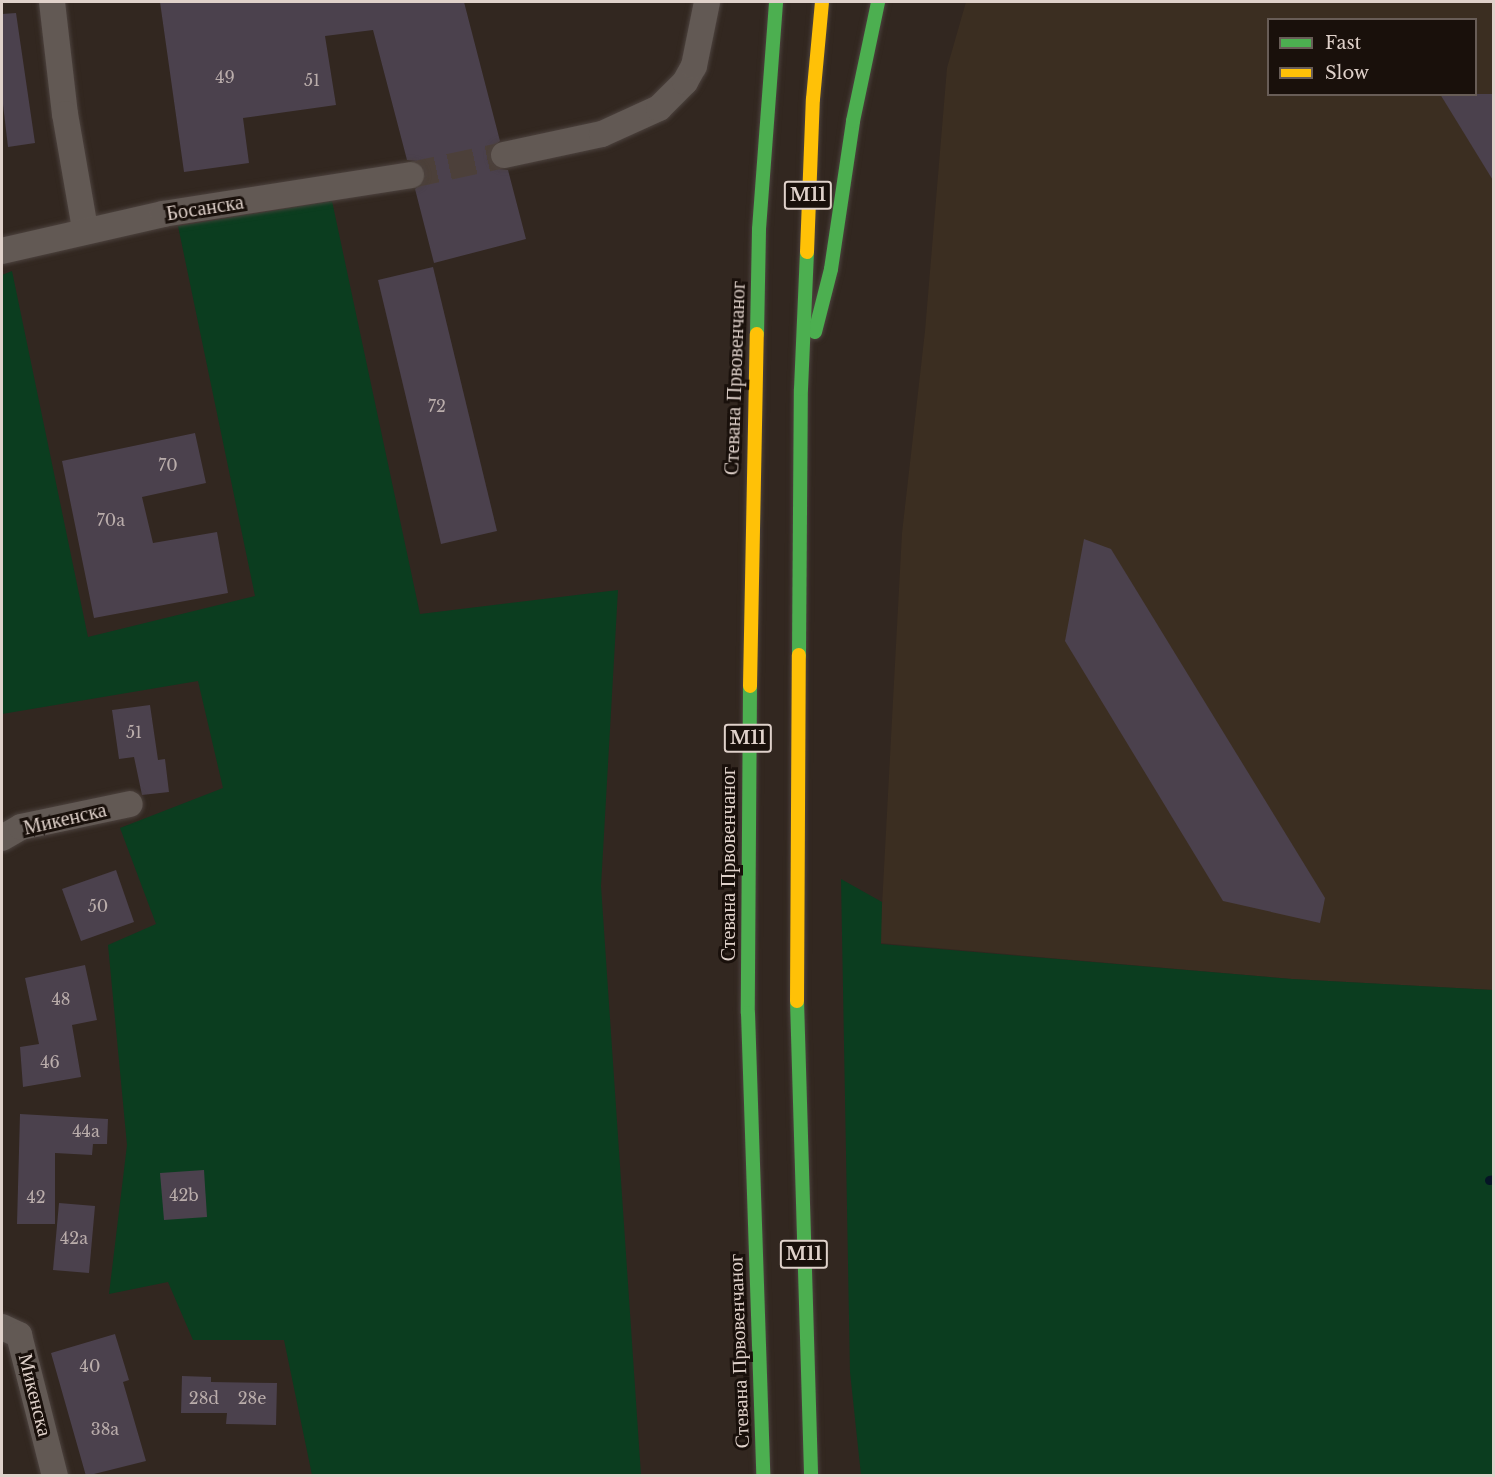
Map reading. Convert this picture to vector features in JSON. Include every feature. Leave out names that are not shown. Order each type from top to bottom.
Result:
[{"type":"highway","name":"Стевана Првовенчаног","points":[[763,1476],[748,1013],[748,772],[759,229],[776,2]]},
{"type":"highway","name":"M11","points":[[811,1476],[797,1033],[801,388],[809,167],[822,2]]},
{"type":"highway","points":[[801,388],[831,269],[853,121],[878,2]]},
{"type":"street","points":[[52,2],[65,114],[85,229]]},
{"type":"street","points":[[504,156],[602,134],[659,108],[685,82],[694,66],[707,2]]},
{"type":"street","name":"Босанска","points":[[2,251],[85,229],[411,175]]},
{"type":"street","name":"Микенска","points":[[2,838],[21,827],[130,804]]},
{"type":"street","name":"Микенска","points":[[2,1327],[19,1335],[55,1476]]},
{"type":"shaded area","points":[[966,2],[1493,2],[1493,990],[1292,979],[880,943],[902,533],[925,331],[947,68]]},
{"type":"green space","points":[[332,201],[420,614],[618,590],[601,886],[641,1475],[312,1475],[284,1340],[193,1340],[168,1282],[109,1294],[127,1145],[108,945],[156,924],[120,828],[223,788],[198,681],[2,714],[2,275],[12,271],[88,637],[255,596],[178,226]]},
{"type":"green space","points":[[841,879],[882,902],[881,944],[1292,979],[1493,990],[1493,1475],[861,1475],[850,1372]]},
{"type":"building","points":[[160,2],[464,2],[500,141],[490,150],[490,159],[499,169],[508,170],[526,239],[434,263],[415,189],[425,181],[426,172],[417,161],[407,160],[373,30],[325,36],[336,105],[243,118],[249,163],[184,172]]},
{"type":"building","points":[[16,13],[35,143],[8,147],[2,96],[2,14]]},
{"type":"building","points":[[1494,94],[1494,182],[1441,96]]},
{"type":"building","points":[[433,267],[497,531],[441,544],[378,280]]},
{"type":"building","points":[[195,433],[206,483],[142,497],[153,543],[217,532],[228,593],[94,618],[62,461]]},
{"type":"building","points":[[1084,539],[1111,549],[1325,898],[1320,923],[1223,901],[1065,641]]},
{"type":"building","points":[[150,705],[158,760],[165,759],[169,792],[142,795],[134,757],[119,759],[112,710]]},
{"type":"building","points":[[116,870],[134,922],[81,941],[62,889]]},
{"type":"building","points":[[85,965],[97,1020],[72,1025],[81,1077],[23,1087],[20,1047],[39,1044],[25,978]]},
{"type":"building","points":[[20,1114],[108,1119],[107,1144],[93,1144],[92,1155],[55,1153],[55,1224],[17,1224]]},
{"type":"building","points":[[204,1170],[207,1217],[164,1220],[160,1173]]},
{"type":"building","points":[[59,1203],[95,1206],[89,1273],[53,1270]]},
{"type":"building","points":[[115,1334],[129,1380],[123,1382],[146,1461],[86,1476],[51,1353]]},
{"type":"building","points":[[182,1376],[211,1377],[211,1382],[277,1383],[276,1425],[226,1424],[227,1413],[181,1413]]},
{"type":"waterway","points":[[1489,1180],[1494,1179]]},
{"type":"tunnel","points":[[411,175],[504,155]]},
{"type":"traffic: fast","points":[[757,334],[759,229],[776,2]]},
{"type":"traffic: fast","points":[[815,332],[831,269],[853,121],[878,2]]},
{"type":"traffic: fast","points":[[799,655],[801,389],[807,252]]},
{"type":"traffic: fast","points":[[750,686],[748,1013],[763,1476]]},
{"type":"traffic: fast","points":[[797,1001],[811,1476]]},
{"type":"traffic: slow","points":[[807,252],[813,99],[822,2]]},
{"type":"traffic: slow","points":[[750,686],[757,334]]},
{"type":"traffic: slow","points":[[797,1001],[799,655]]}]
